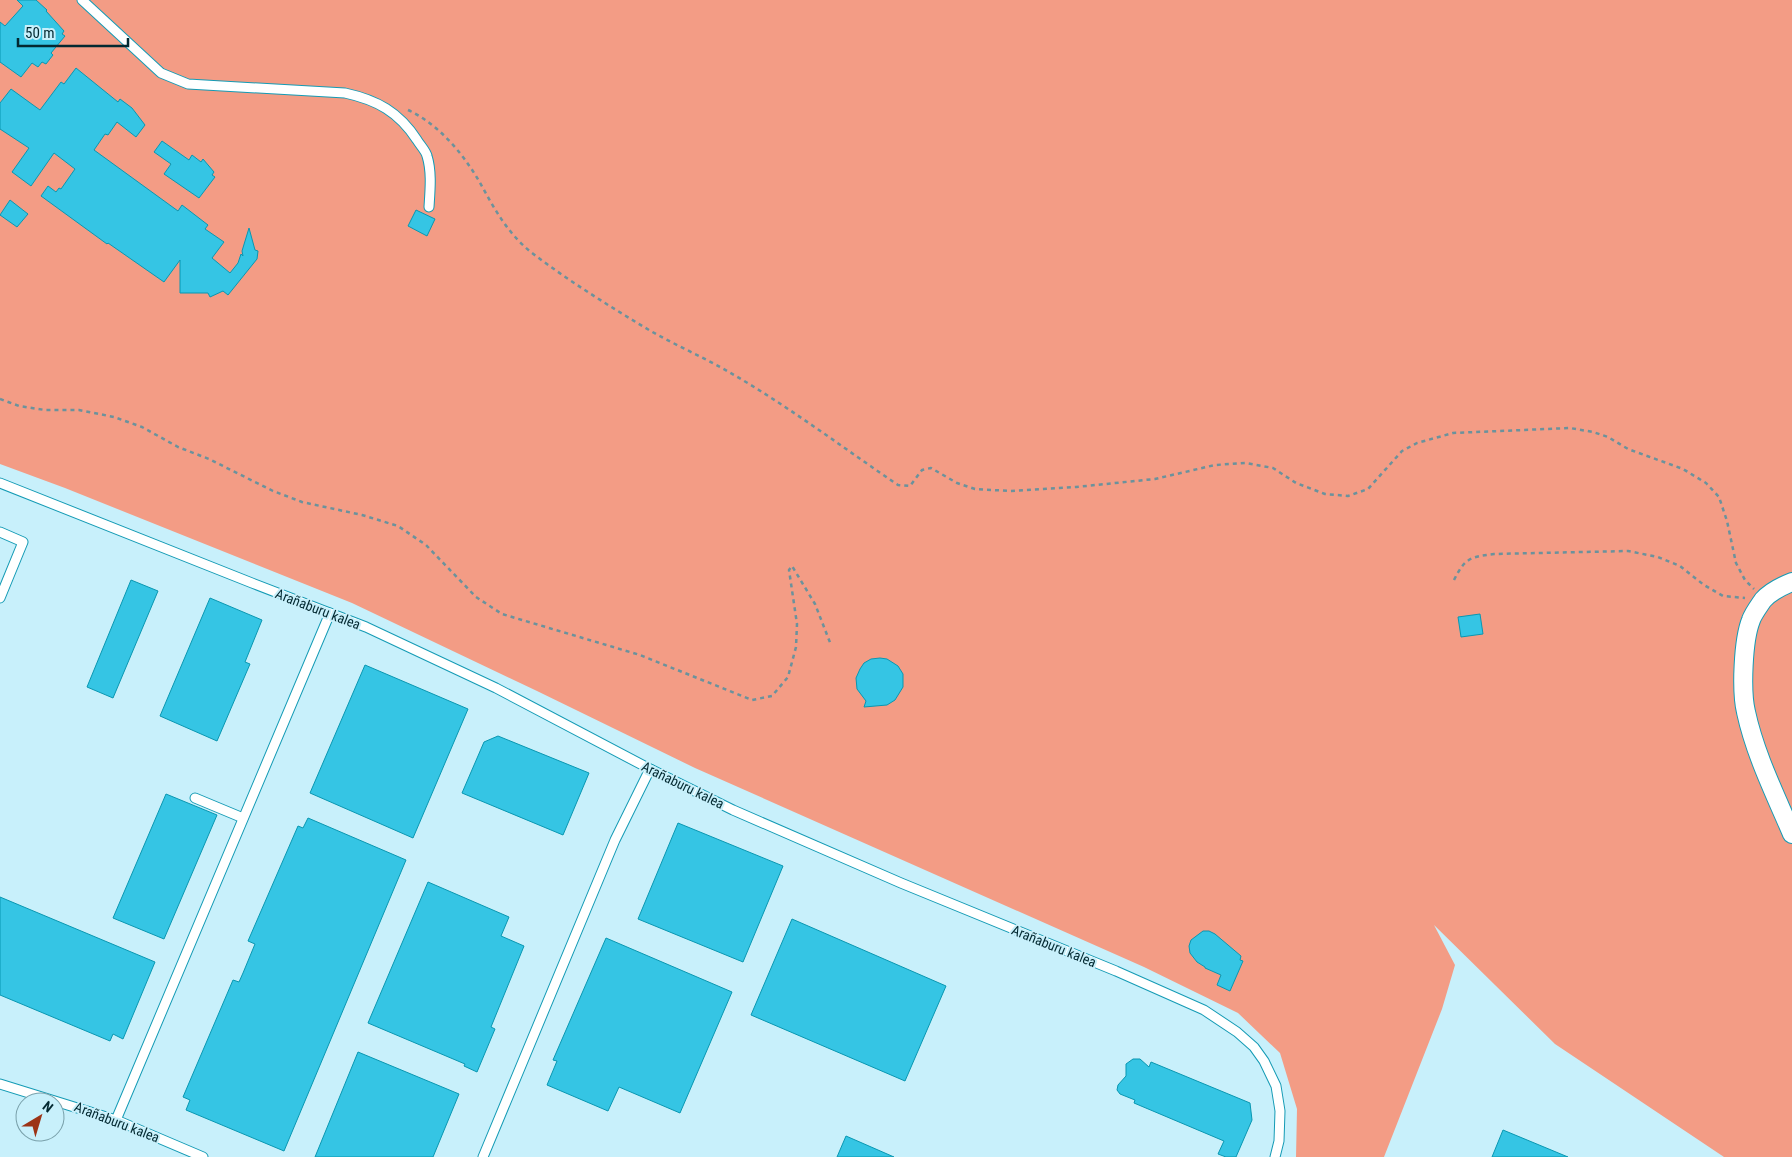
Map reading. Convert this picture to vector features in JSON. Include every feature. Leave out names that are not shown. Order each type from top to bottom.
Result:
[{"type":"street","points":[[1792,582],[1764,599],[1751,620],[1746,641],[1744,674],[1745,710],[1755,744],[1792,834]]},
{"type":"lane","points":[[82,0],[161,73],[188,84],[345,92],[364,97],[392,111],[409,127],[427,156],[430,183],[429,207]]},
{"type":"lane","name":"Arañaburu kalea","points":[[0,483],[366,627],[496,688],[650,769],[733,810],[901,883],[1116,971],[1204,1010],[1237,1032],[1254,1047],[1264,1061],[1276,1086],[1280,1111],[1279,1141],[1275,1157]]},
{"type":"lane","points":[[0,532],[23,542],[0,598]]},
{"type":"lane","points":[[116,1120],[330,613]]},
{"type":"lane","points":[[483,1157],[615,840],[650,769]]},
{"type":"lane","points":[[195,798],[243,818]]},
{"type":"lane","name":"Arañaburu kalea","points":[[0,1084],[116,1120],[203,1157]]},
{"type":"path","points":[[407,109],[416,113],[442,132],[478,179],[497,215],[512,235],[531,252],[582,288],[649,330],[774,399],[898,485],[910,486],[922,470],[931,468],[957,483],[975,489],[1010,491],[1076,487],[1155,478],[1215,465],[1246,463],[1273,468],[1296,483],[1325,494],[1348,496],[1368,489],[1402,451],[1416,442],[1453,433],[1570,428],[1608,437],[1628,449],[1682,469],[1706,483],[1720,497],[1736,563],[1745,580],[1764,599]]},
{"type":"path","points":[[0,399],[19,406],[45,410],[79,410],[114,417],[142,427],[178,447],[209,459],[287,497],[362,515],[398,526],[426,545],[476,597],[502,614],[640,655],[752,700],[772,696],[788,677],[796,648],[797,624],[789,570],[792,566],[815,604],[831,645]]},
{"type":"path","points":[[1454,580],[1461,566],[1472,557],[1494,554],[1628,551],[1658,557],[1680,566],[1704,585],[1723,596],[1742,599],[1752,596],[1764,599]]},
{"type":"shaded area","points":[[0,0],[1792,0],[1792,1157],[1724,1157],[1555,1044],[1434,925],[1455,965],[1442,1009],[1384,1157],[1296,1157],[1297,1109],[1280,1053],[1238,1013],[1144,967],[695,768],[352,603],[65,488],[0,464]]},
{"type":"building","points":[[17,0],[36,0],[64,31],[62,34],[65,36],[51,53],[53,55],[46,64],[42,62],[38,67],[32,63],[21,77],[0,62],[0,22],[5,26],[23,6]]},
{"type":"building","points":[[76,68],[118,102],[120,99],[132,108],[145,125],[136,137],[117,122],[108,135],[105,134],[94,150],[178,211],[182,205],[208,225],[205,229],[224,242],[212,258],[230,273],[238,263],[241,254],[243,256],[242,251],[249,228],[255,250],[258,251],[257,259],[228,295],[223,291],[210,297],[208,293],[180,293],[180,260],[164,282],[107,244],[41,196],[48,186],[56,192],[59,188],[61,189],[75,169],[54,153],[31,186],[12,172],[29,148],[0,129],[0,103],[11,89],[40,110],[61,82],[64,84]]},
{"type":"building","points":[[162,141],[189,160],[192,155],[201,162],[203,159],[214,172],[212,175],[215,177],[199,198],[164,174],[171,164],[154,152]]},
{"type":"building","points":[[10,200],[28,214],[17,227],[0,215]]},
{"type":"building","points":[[416,210],[435,219],[427,236],[408,226]]},
{"type":"building","points":[[131,580],[158,591],[113,698],[87,687]]},
{"type":"building","points":[[210,598],[262,620],[245,662],[250,664],[217,741],[160,716]]},
{"type":"building","points":[[1480,614],[1483,634],[1461,637],[1458,617]]},
{"type":"building","points":[[871,659],[887,659],[898,666],[903,674],[903,687],[895,700],[887,705],[864,707],[866,701],[857,689],[856,678],[864,663]]},
{"type":"building","points":[[365,665],[468,709],[413,838],[310,793]]},
{"type":"building","points":[[498,736],[589,773],[563,835],[462,793],[484,742]]},
{"type":"building","points":[[166,794],[217,815],[164,939],[113,918]]},
{"type":"building","points":[[308,818],[406,860],[284,1151],[186,1110],[190,1100],[183,1097],[233,980],[239,982],[243,973],[255,944],[248,941],[298,826],[303,828]]},
{"type":"building","points":[[678,823],[783,866],[743,962],[638,919]]},
{"type":"building","points":[[428,882],[509,917],[501,936],[524,946],[491,1027],[495,1029],[477,1072],[464,1066],[465,1064],[368,1023]]},
{"type":"building","points":[[0,897],[155,962],[123,1039],[113,1034],[110,1041],[0,995]]},
{"type":"building","points":[[792,919],[946,986],[905,1081],[751,1015]]},
{"type":"building","points":[[1203,931],[1215,934],[1241,956],[1240,960],[1243,961],[1230,991],[1217,985],[1221,975],[1205,968],[1190,953],[1189,946],[1191,940]]},
{"type":"building","points":[[606,938],[732,992],[680,1113],[619,1087],[608,1111],[547,1085],[557,1061],[553,1060]]},
{"type":"building","points":[[358,1052],[459,1094],[433,1157],[315,1157]]},
{"type":"building","points":[[1133,1059],[1140,1059],[1149,1067],[1151,1062],[1250,1103],[1252,1120],[1236,1157],[1226,1157],[1218,1154],[1224,1141],[1134,1103],[1135,1100],[1120,1094],[1117,1090],[1118,1085],[1126,1076],[1126,1064]]},
{"type":"building","points":[[1503,1130],[1568,1157],[1492,1157]]},
{"type":"building","points":[[846,1136],[894,1157],[837,1157]]}]
